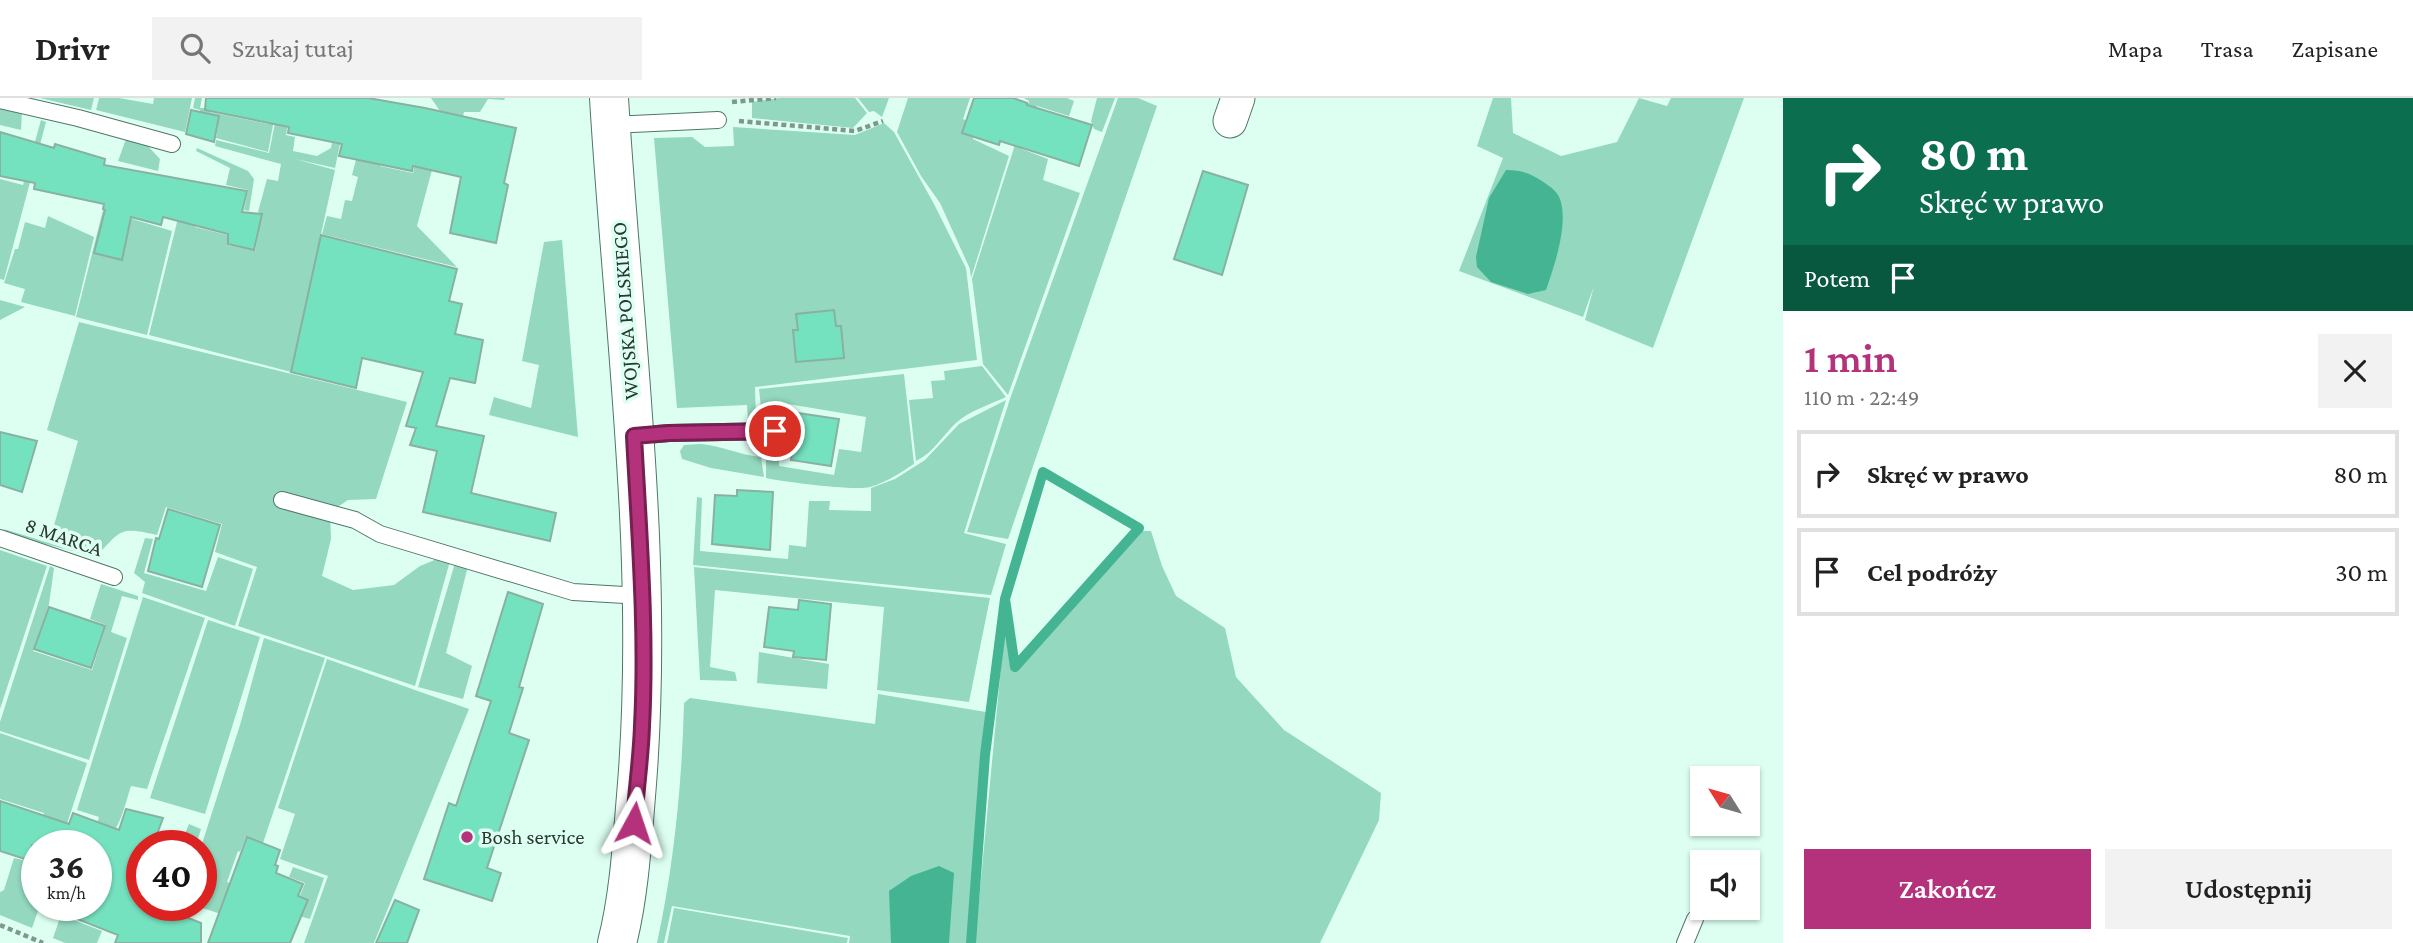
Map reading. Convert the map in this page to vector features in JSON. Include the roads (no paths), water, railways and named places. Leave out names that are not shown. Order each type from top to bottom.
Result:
[{"type":"street","name":"WOJSKA POLSKIEGO","points":[[610,112],[643,596],[642,727],[632,847],[617,943]]},
{"type":"lane","points":[[0,100],[172,144]]},
{"type":"lane","points":[[610,112],[718,120]]},
{"type":"lane","points":[[634,436],[775,431]]},
{"type":"lane","points":[[282,499],[355,520],[380,534],[573,592],[643,596]]},
{"type":"lane","name":"8 MARCA","points":[[0,538],[114,577]]},
{"type":"lane","points":[[1685,943],[1695,920]]},
{"type":"waterway","points":[[971,943],[985,755],[1005,599],[1043,472],[1139,528],[1015,667],[1005,599]]},
{"type":"place","name":"Bosh service","points":[[467,837]]}]
